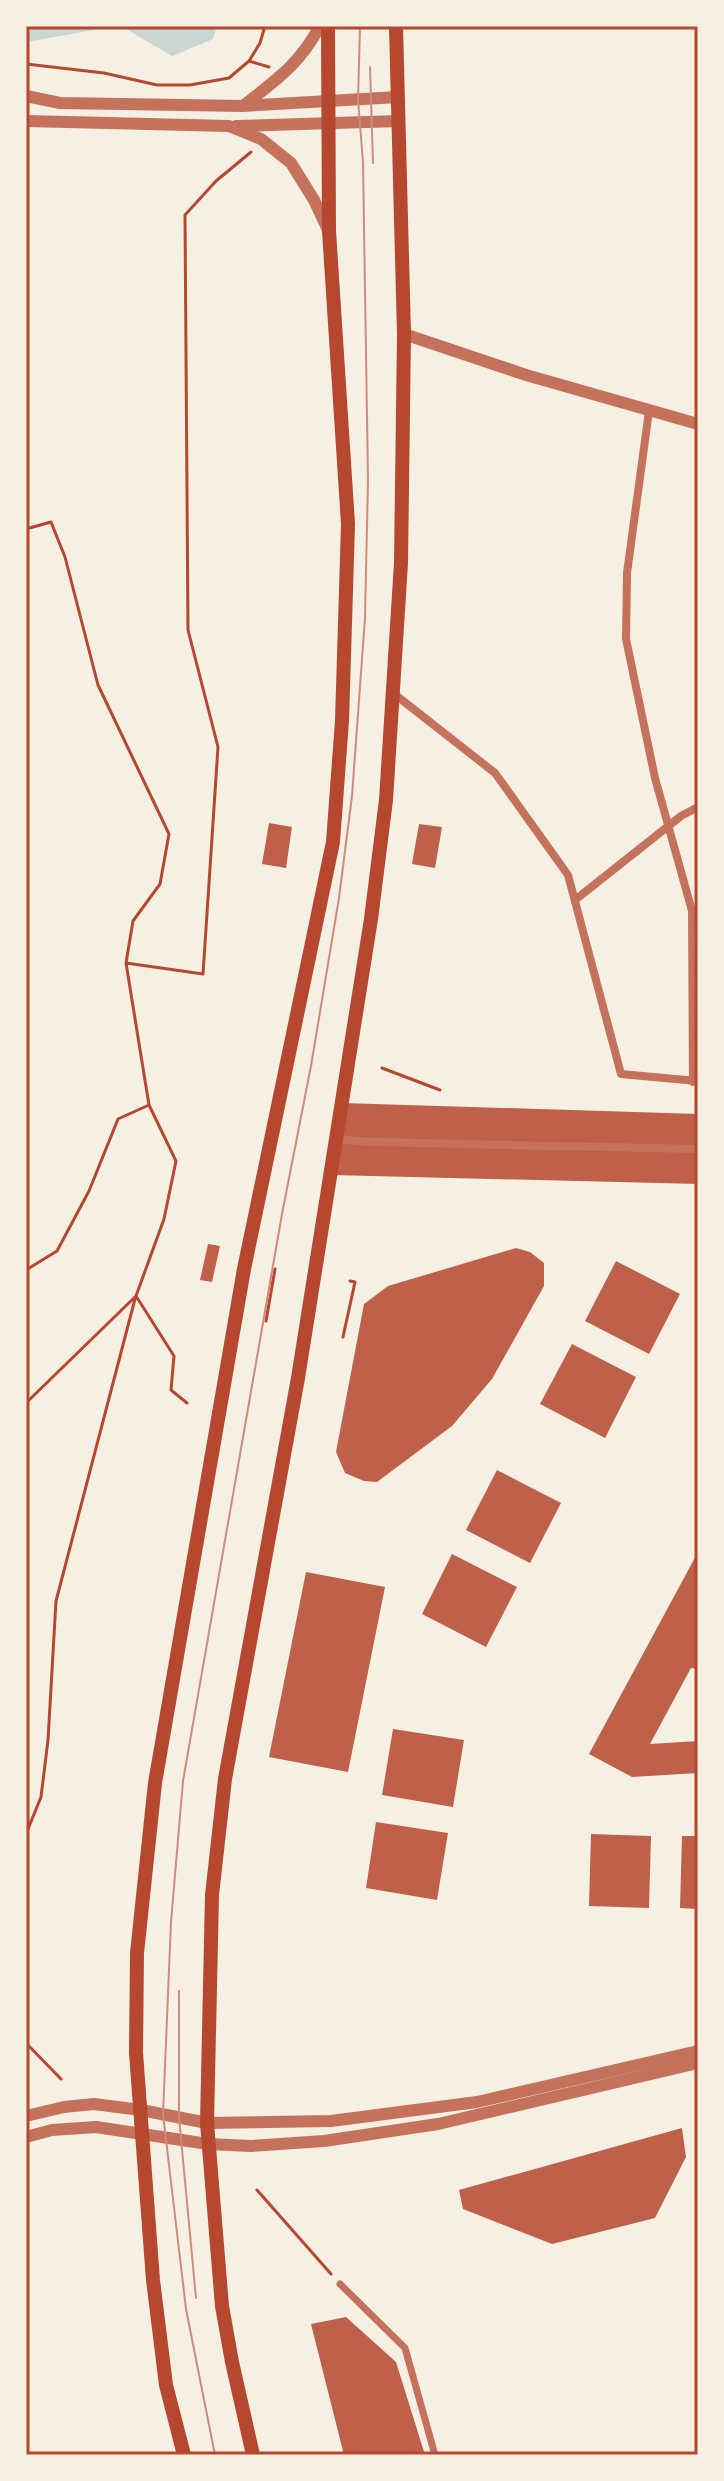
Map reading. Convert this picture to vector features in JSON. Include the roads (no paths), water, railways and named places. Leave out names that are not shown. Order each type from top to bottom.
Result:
[{"type":"main road","points":[[184,2455],[166,2385],[153,2280],[136,2053],[137,1953],[155,1783],[244,1269],[333,842],[342,721],[348,524],[329,231],[328,26]]},
{"type":"main road","points":[[253,2455],[222,2306],[208,2144],[212,1895],[225,1779],[296,1392],[336,1139],[380,850],[390,756],[401,563],[404,334],[396,26]]},
{"type":"street","points":[[243,106],[288,72],[308,48],[320,26]]},
{"type":"street","points":[[26,96],[60,103],[243,106],[398,97]]},
{"type":"street","points":[[26,121],[229,126],[399,121]]},
{"type":"street","points":[[229,126],[261,139],[291,163],[329,231]]},
{"type":"street","points":[[404,334],[526,375],[698,424]]},
{"type":"street","points":[[393,692],[495,773],[568,875],[621,1074],[696,1081],[692,911],[655,778],[626,639],[627,573],[649,411]]},
{"type":"street","points":[[575,900],[668,826],[698,807]]},
{"type":"street","points":[[336,1139],[698,1149]]},
{"type":"street","points":[[26,2116],[94,2104],[207,2123],[331,2121],[477,2102],[698,2051]]},
{"type":"street","points":[[26,2137],[52,2130],[96,2127],[208,2144],[251,2146],[309,2142],[438,2124],[698,2063]]},
{"type":"street","points":[[340,2284],[405,2348],[435,2455]]},
{"type":"tram line","points":[[215,2455],[186,2309],[163,2114],[171,1922],[183,1781],[282,1214],[311,1066],[339,898],[352,796],[365,618],[368,480],[363,162],[358,100],[360,26]]},
{"type":"tram line","points":[[370,67],[373,163]]},
{"type":"tram line","points":[[179,1991],[179,2117],[196,2298]]}]
